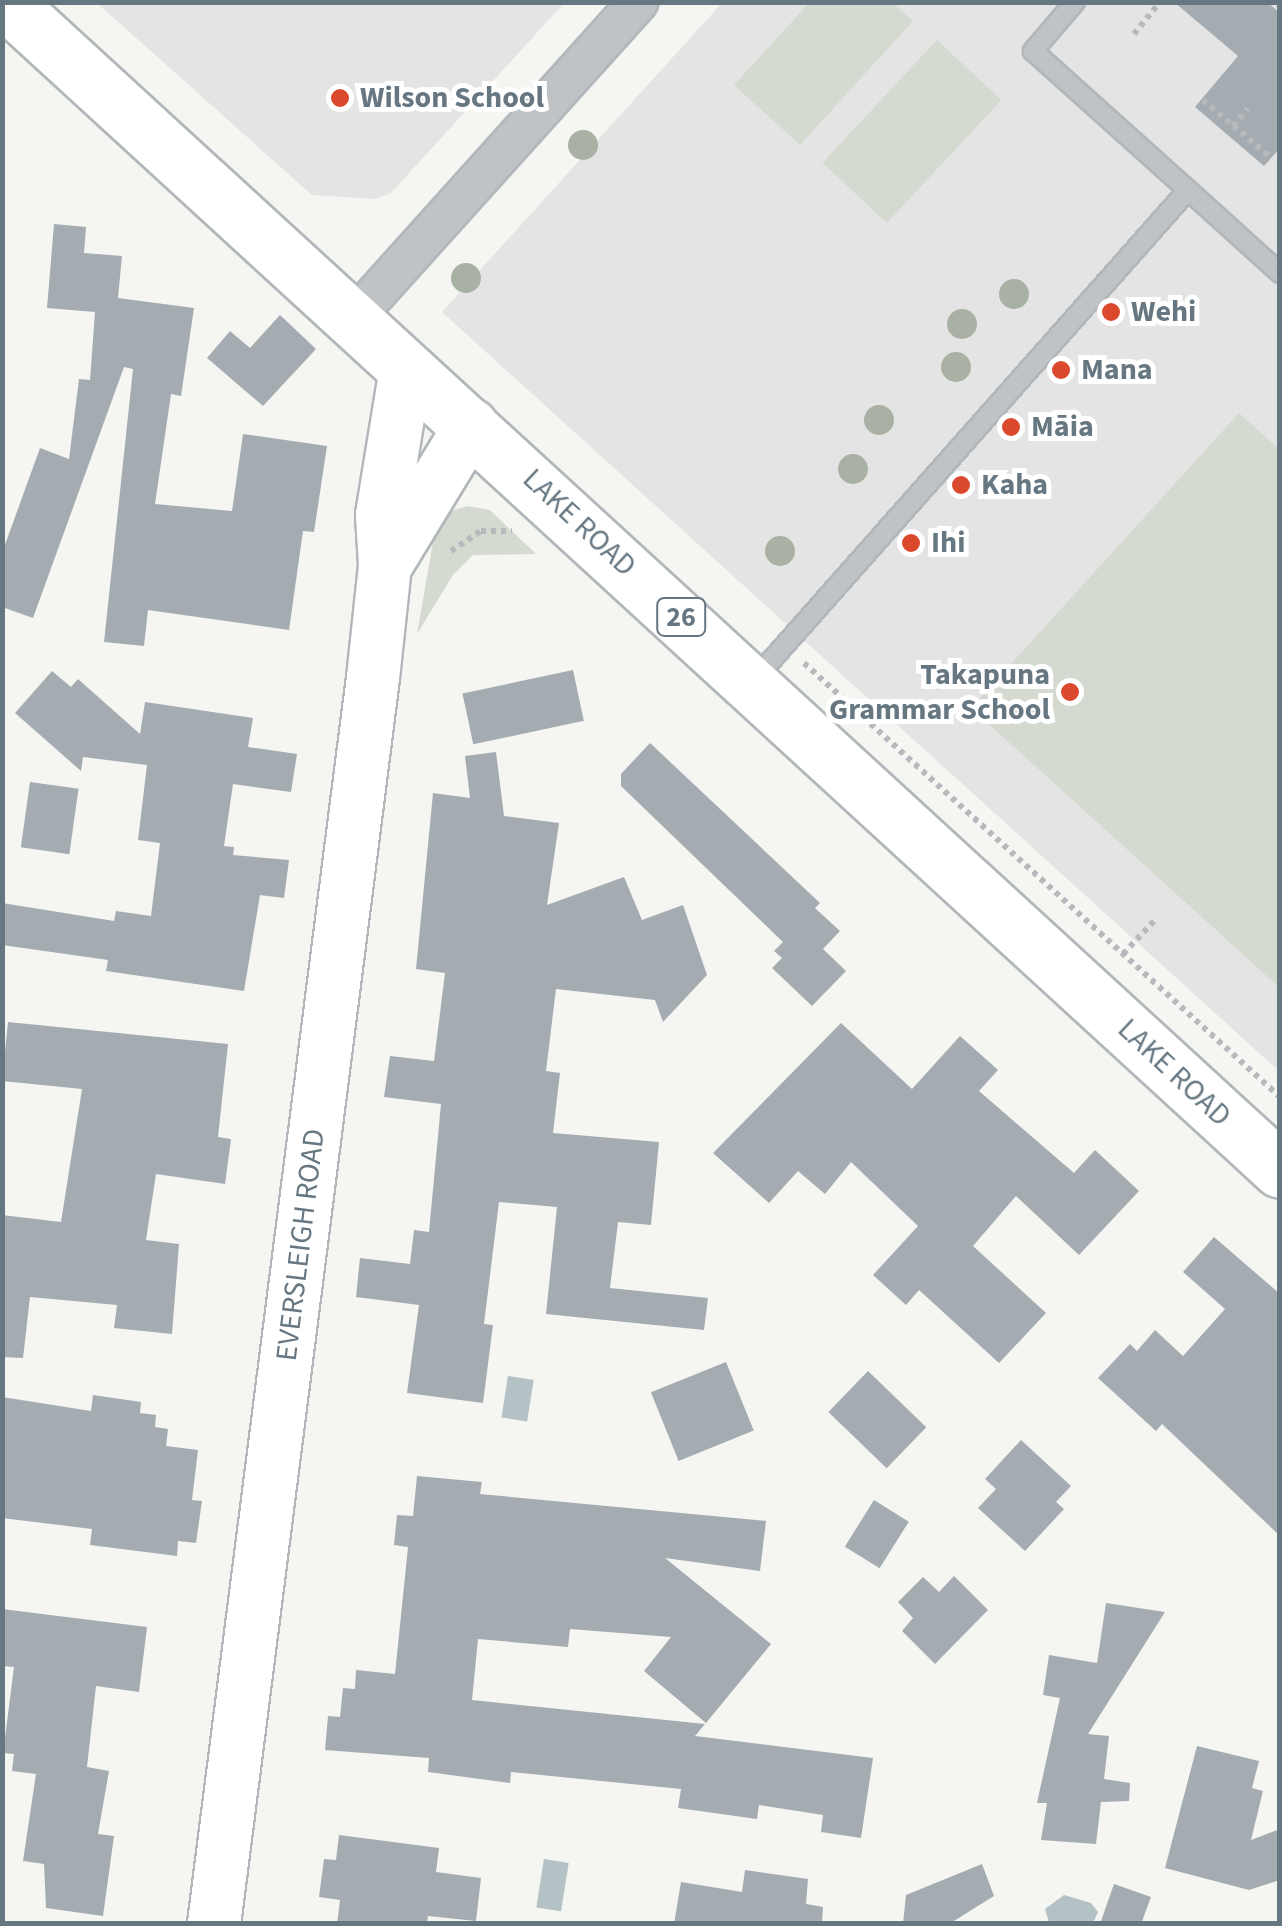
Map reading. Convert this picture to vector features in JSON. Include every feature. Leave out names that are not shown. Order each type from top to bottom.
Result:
[{"type":"main road","name":"LAKE ROAD","points":[[6,2],[1280,1170]]},
{"type":"street","points":[[352,320],[638,2]]},
{"type":"street","name":"EVERSLEIGH ROAD","points":[[214,1924],[385,566],[382,515],[406,368]]},
{"type":"street","name":"EVERSLEIGH ROAD","points":[[385,566],[471,425]]},
{"type":"lane","points":[[1075,2],[1032,51],[1280,273]]},
{"type":"lane","points":[[752,682],[1188,190]]},
{"type":"path","points":[[1134,34],[1160,2]]},
{"type":"path","points":[[1203,100],[1270,157]]},
{"type":"path","points":[[1233,126],[1248,108]]},
{"type":"path","points":[[447,558],[480,531],[528,534]]},
{"type":"path","points":[[1123,954],[1154,921]]},
{"type":"shaded area","name":"Wilson School","points":[[97,3],[564,3],[391,193],[375,199],[312,195]]},
{"type":"shaded area","name":"Takapuna Grammar School","points":[[722,3],[1279,3],[1279,1071],[442,312]]},
{"type":"shaded area","points":[[809,3],[893,3],[913,21],[800,145],[734,85]]},
{"type":"shaded area","points":[[937,40],[1001,100],[887,223],[822,163]]},
{"type":"shaded area","points":[[1239,413],[1279,449],[1279,987],[971,708]]},
{"type":"shaded area","points":[[468,506],[490,510],[536,554],[473,555],[453,575],[417,634],[436,525],[448,512]]},
{"type":"shaded area","points":[[508,1376],[534,1380],[527,1422],[501,1417]]},
{"type":"shaded area","points":[[544,1859],[569,1863],[561,1911],[536,1907]]},
{"type":"shaded area","points":[[1064,1895],[1091,1903],[1098,1912],[1093,1923],[1049,1923],[1045,1909]]},
{"type":"building","points":[[1174,2],[1267,2],[1280,13],[1280,148],[1264,166],[1195,107],[1238,56]]},
{"type":"building","points":[[54,224],[86,227],[84,253],[122,256],[118,298],[194,308],[181,396],[171,394],[155,504],[232,511],[243,434],[327,446],[314,532],[303,531],[289,630],[148,610],[144,646],[104,642],[133,369],[124,367],[33,618],[2,607],[2,553],[40,448],[69,459],[79,379],[90,380],[95,312],[47,308]]},
{"type":"building","points":[[280,315],[316,349],[263,406],[207,358],[230,331],[250,348]]},
{"type":"building","points":[[573,670],[584,721],[473,744],[462,693]]},
{"type":"building","points":[[52,671],[71,687],[78,679],[140,734],[145,702],[253,718],[248,747],[297,754],[291,792],[233,784],[224,846],[234,847],[233,855],[289,860],[284,898],[260,895],[244,991],[106,971],[108,960],[2,945],[2,903],[114,921],[116,911],[151,916],[160,843],[138,840],[147,765],[83,757],[81,771],[15,713]]},
{"type":"building","points":[[650,743],[820,903],[815,908],[840,931],[823,949],[846,971],[812,1006],[772,968],[782,958],[774,951],[783,942],[621,786],[621,774]]},
{"type":"building","points":[[496,752],[504,816],[559,823],[547,905],[624,877],[642,920],[683,905],[707,975],[663,1022],[655,1000],[556,989],[546,1071],[560,1073],[553,1133],[659,1142],[651,1225],[618,1222],[610,1288],[708,1298],[704,1330],[546,1314],[557,1207],[499,1202],[484,1324],[493,1325],[483,1403],[407,1393],[419,1305],[356,1297],[360,1258],[410,1264],[414,1230],[429,1232],[441,1104],[384,1097],[390,1056],[434,1061],[445,973],[416,969],[433,793],[470,798],[465,756]]},
{"type":"building","points":[[30,782],[79,789],[69,854],[21,847]]},
{"type":"building","points":[[8,1022],[228,1044],[218,1137],[231,1139],[225,1184],[156,1174],[146,1240],[179,1244],[172,1334],[114,1328],[117,1305],[30,1297],[23,1358],[2,1357],[2,1215],[61,1222],[82,1089],[2,1081]]},
{"type":"building","points":[[841,1023],[912,1089],[960,1036],[998,1070],[979,1091],[1074,1173],[1095,1150],[1139,1191],[1079,1255],[1016,1196],[973,1246],[1046,1313],[999,1363],[919,1290],[906,1305],[873,1275],[918,1226],[851,1162],[825,1194],[798,1171],[769,1203],[713,1153]]},
{"type":"building","points":[[1214,1237],[1280,1294],[1280,1536],[1162,1424],[1156,1431],[1098,1378],[1130,1344],[1137,1351],[1155,1330],[1183,1356],[1225,1309],[1183,1272]]},
{"type":"building","points":[[726,1362],[754,1431],[679,1461],[651,1392]]},
{"type":"building","points":[[868,1371],[926,1427],[887,1468],[828,1412]]},
{"type":"building","points":[[93,1395],[141,1402],[140,1413],[156,1415],[155,1427],[168,1429],[166,1446],[198,1450],[192,1500],[202,1501],[196,1543],[178,1541],[177,1556],[90,1545],[92,1529],[2,1518],[2,1397],[91,1411]]},
{"type":"building","points":[[1021,1440],[1071,1486],[1056,1502],[1064,1509],[1025,1551],[978,1508],[996,1489],[985,1479]]},
{"type":"building","points":[[417,1476],[482,1482],[480,1494],[766,1521],[760,1571],[665,1558],[771,1644],[706,1723],[644,1671],[671,1637],[570,1629],[568,1647],[478,1639],[472,1700],[705,1724],[695,1736],[873,1758],[861,1838],[821,1832],[823,1815],[759,1805],[757,1819],[678,1808],[681,1789],[511,1772],[510,1783],[428,1772],[429,1758],[325,1750],[328,1716],[340,1717],[343,1688],[355,1689],[356,1670],[395,1674],[408,1547],[394,1545],[397,1515],[413,1516]]},
{"type":"building","points":[[874,1500],[909,1522],[880,1568],[845,1547]]},
{"type":"building","points":[[954,1576],[988,1610],[935,1664],[902,1631],[913,1618],[898,1602],[923,1577],[939,1592]]},
{"type":"building","points":[[1106,1603],[1165,1612],[1088,1734],[1109,1736],[1104,1779],[1130,1783],[1129,1801],[1101,1802],[1096,1844],[1041,1840],[1047,1803],[1037,1803],[1060,1698],[1043,1695],[1049,1655],[1097,1663]]},
{"type":"building","points":[[2,1609],[147,1627],[139,1692],[96,1686],[87,1767],[109,1771],[98,1834],[114,1836],[103,1916],[46,1908],[44,1864],[23,1861],[36,1774],[12,1771],[14,1754],[3,1753],[14,1667],[2,1666]]},
{"type":"building","points":[[1197,1746],[1259,1761],[1252,1788],[1263,1791],[1251,1840],[1280,1829],[1280,1880],[1249,1890],[1165,1868]]},
{"type":"building","points":[[339,1835],[439,1848],[436,1872],[481,1878],[476,1921],[428,1916],[427,1924],[337,1924],[340,1900],[319,1897],[324,1859],[336,1860]]},
{"type":"building","points":[[982,1864],[994,1896],[949,1924],[903,1924],[906,1895]]},
{"type":"building","points":[[745,1870],[808,1879],[806,1904],[823,1907],[822,1924],[674,1924],[681,1882],[742,1892]]},
{"type":"building","points":[[1114,1884],[1151,1897],[1141,1924],[1100,1924]]},
{"type":"place","name":"Wilson School","points":[[340,98]]},
{"type":"place","name":"Wehi","points":[[1111,312]]},
{"type":"place","name":"Mana","points":[[1061,370]]},
{"type":"place","name":"Māia","points":[[1011,427]]},
{"type":"place","name":"Kaha","points":[[961,485]]},
{"type":"place","name":"Ihi","points":[[911,543]]},
{"type":"place","name":"Takapuna Grammar School","points":[[1070,692]]}]
